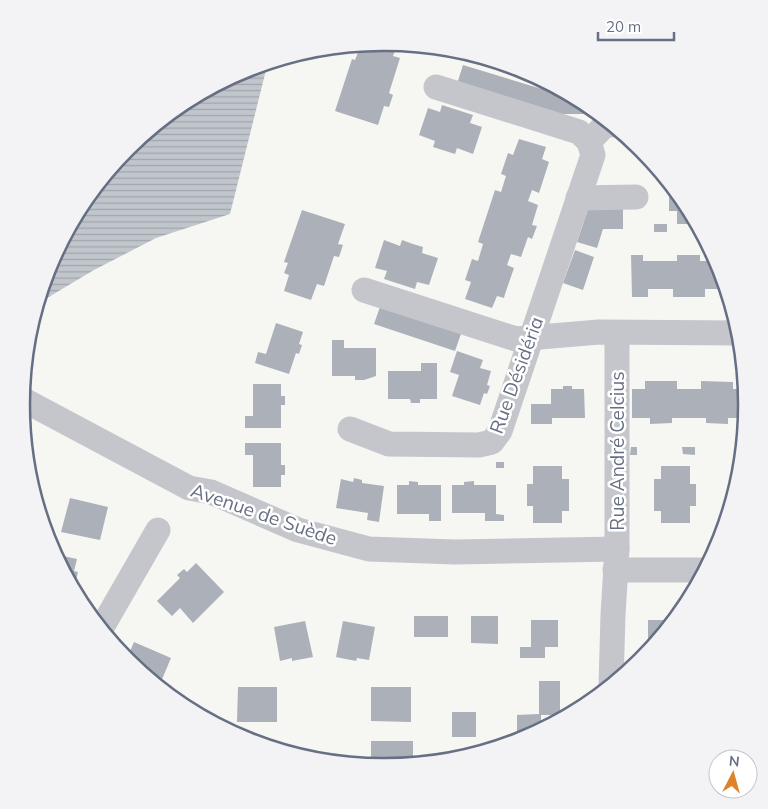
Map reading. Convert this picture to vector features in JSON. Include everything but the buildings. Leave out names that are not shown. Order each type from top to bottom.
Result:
[{"type":"street","points":[[436,88],[579,132],[589,142],[603,127]]},
{"type":"street","name":"Rue Désidéria","points":[[350,428],[389,444],[478,446],[492,442],[500,431],[593,154],[589,142]]},
{"type":"street","points":[[578,198],[636,197]]},
{"type":"street","points":[[364,290],[516,339],[599,332],[731,333]]},
{"type":"street","name":"Rue André Celcius","points":[[611,676],[616,560],[617,332]]},
{"type":"street","name":"Avenue de Suède","points":[[30,403],[188,488],[211,492],[298,530],[370,548],[616,560],[697,569]]},
{"type":"street","points":[[105,622],[158,530]]},
{"type":"shaded area","points":[[266,71],[230,214],[156,238],[94,270],[47,298],[57,269],[77,227],[103,189],[134,154],[187,110],[227,87]]}]
